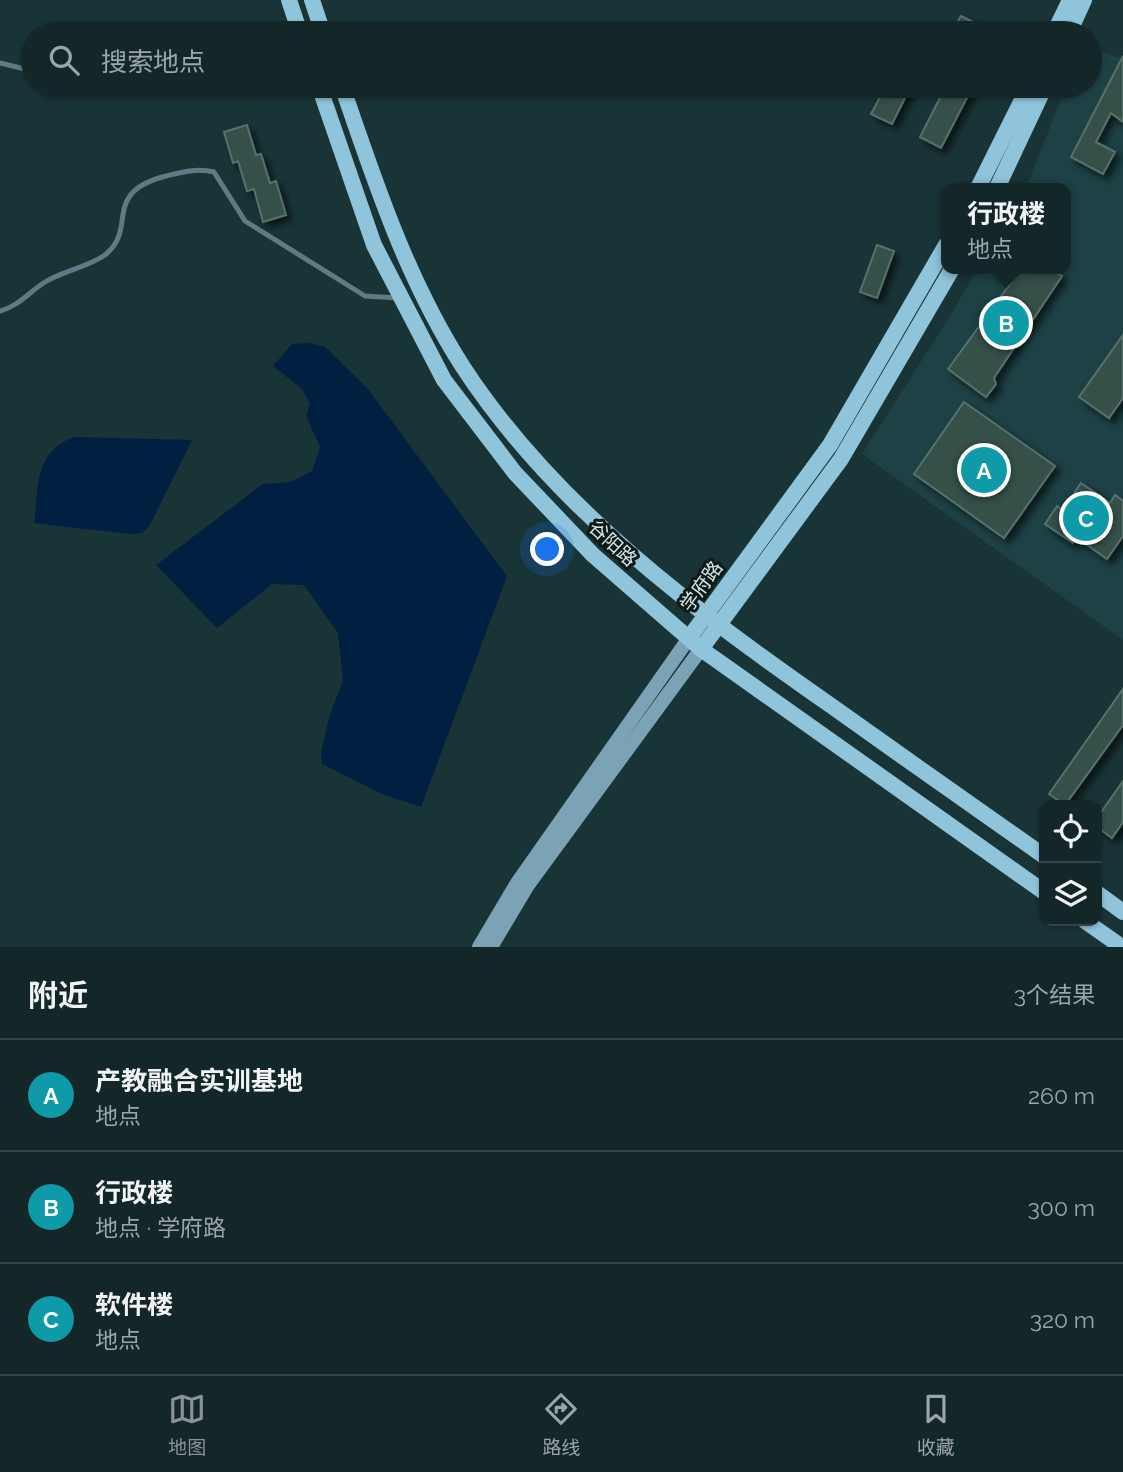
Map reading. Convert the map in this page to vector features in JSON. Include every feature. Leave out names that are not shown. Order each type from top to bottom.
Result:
[{"type":"main road","points":[[289,0],[294,21]]},
{"type":"main road","points":[[312,0],[319,21]]},
{"type":"main road","points":[[1060,21],[1070,0]]},
{"type":"main road","points":[[1074,21],[1084,0]]},
{"type":"main road","name":"谷阳路","points":[[322,98],[374,245],[401,299],[444,380],[515,473],[593,555],[695,643],[1039,888]]},
{"type":"main road","name":"谷阳路","points":[[346,98],[394,237],[463,366],[533,459],[610,533],[705,617],[1039,852]]},
{"type":"main road","points":[[980,183],[1023,98]]},
{"type":"main road","points":[[999,183],[1039,98]]},
{"type":"main road","name":"学府路","points":[[491,947],[528,886],[695,643],[705,617],[830,445],[941,255]]},
{"type":"main road","name":"学府路","points":[[479,947],[517,883],[695,643],[719,627],[841,459],[949,274]]},
{"type":"main road","points":[[1102,897],[1123,912]]},
{"type":"main road","points":[[1092,926],[1122,947]]},
{"type":"lane","points":[[0,64],[21,68]]},
{"type":"lane","points":[[0,311],[14,307],[45,283],[104,255],[116,241],[124,205],[132,190],[145,182],[199,168],[214,172],[245,221],[365,296],[401,299]]},
{"type":"shaded area","points":[[1102,52],[1123,59],[1123,640],[862,454],[974,274],[1071,274],[1071,183],[1028,183],[1061,98],[1102,98]]},
{"type":"water","points":[[309,343],[325,347],[367,388],[507,576],[421,807],[382,794],[322,764],[321,753],[329,718],[343,680],[338,633],[304,585],[272,584],[217,628],[156,565],[263,484],[291,482],[312,471],[320,447],[306,416],[310,404],[302,389],[273,366],[292,344]]},
{"type":"water","points":[[74,437],[192,440],[149,527],[142,533],[129,534],[34,523],[38,483],[45,461],[61,443]]},
{"type":"building","points":[[961,16],[971,21],[958,21]]},
{"type":"building","points":[[1123,56],[1123,122],[1111,113],[1096,142],[1115,152],[1103,174],[1071,157]]},
{"type":"building","points":[[880,98],[905,98],[892,124],[871,114]]},
{"type":"building","points":[[940,98],[967,98],[941,148],[920,137]]},
{"type":"building","points":[[247,125],[256,155],[261,154],[270,183],[276,181],[286,215],[263,222],[254,189],[247,191],[238,161],[233,163],[224,132]]},
{"type":"building","points":[[877,245],[894,251],[877,298],[860,292]]},
{"type":"building","points":[[1017,274],[1062,276],[994,378],[996,384],[986,397],[948,369]]},
{"type":"building","points":[[1123,335],[1123,398],[1109,418],[1079,397]]},
{"type":"building","points":[[964,402],[1055,466],[1004,538],[914,474]]},
{"type":"building","points":[[1081,483],[1110,503],[1115,495],[1123,501],[1123,536],[1107,559],[1076,537],[1073,543],[1045,524],[1057,506],[1063,510]]},
{"type":"building","points":[[1123,689],[1123,725],[1069,800],[1058,800],[1049,794]]},
{"type":"building","points":[[1123,781],[1123,822],[1112,838],[1102,831],[1102,811]]},
{"type":"place","name":"行政楼","points":[[1006,323]]},
{"type":"place","name":"产教融合实训基地","points":[[984,470]]},
{"type":"place","name":"软件楼","points":[[1086,518]]}]
